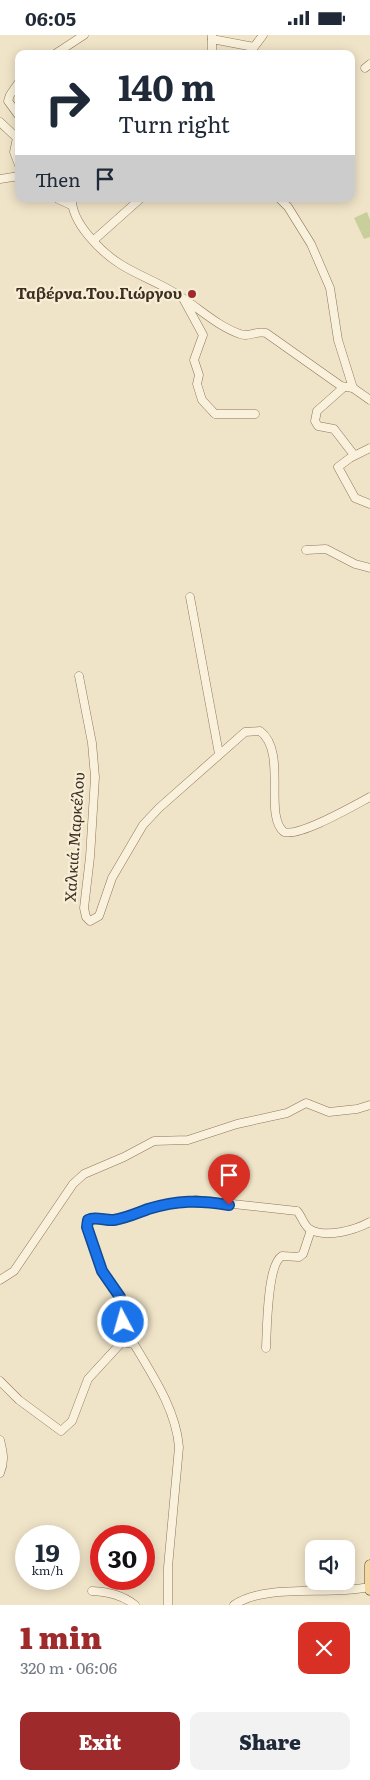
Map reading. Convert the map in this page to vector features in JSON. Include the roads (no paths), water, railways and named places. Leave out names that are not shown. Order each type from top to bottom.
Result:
[{"type":"main road","points":[[370,1565],[370,1589]]},
{"type":"street","points":[[62,50],[84,35]]},
{"type":"street","points":[[212,50],[212,37],[253,50],[263,35]]},
{"type":"street","points":[[15,88],[8,101],[15,111]]},
{"type":"street","points":[[0,121],[15,136]]},
{"type":"street","points":[[0,179],[15,177]]},
{"type":"street","points":[[72,202],[78,221],[94,240],[121,265],[183,298],[216,322],[239,334],[244,335],[259,331],[266,333],[344,387],[353,388],[370,400]]},
{"type":"street","points":[[94,240],[137,202]]},
{"type":"street","points":[[283,202],[311,244],[330,288],[338,340],[353,388]]},
{"type":"street","points":[[183,298],[203,335],[194,360],[202,400],[215,414],[255,414]]},
{"type":"street","points":[[344,387],[317,411],[315,421],[318,426],[334,429],[354,455]]},
{"type":"street","points":[[370,448],[354,455],[338,467],[346,485],[357,500],[370,504]]},
{"type":"street","points":[[306,550],[326,549],[356,564],[370,568]]},
{"type":"street","points":[[190,597],[219,754]]},
{"type":"street","name":"Χαλκιά.Μαρκέλου","points":[[79,676],[94,761],[90,857],[84,908],[86,917],[90,921],[99,916],[115,872],[143,825],[158,808],[245,732],[256,730],[263,733],[269,744],[274,765],[277,821],[281,830],[287,833],[303,829],[370,797]]},
{"type":"street","points":[[0,1280],[14,1271],[34,1238],[76,1180],[150,1143],[188,1140],[237,1124],[287,1113],[306,1103],[329,1112],[352,1110],[370,1105]]},
{"type":"street","points":[[0,1381],[19,1400],[61,1431],[72,1421],[88,1379],[122,1342],[121,1299],[102,1271],[87,1227],[89,1219],[113,1220],[157,1207],[202,1200],[297,1211],[311,1230],[331,1233],[348,1231],[370,1222]]},
{"type":"street","points":[[266,1348],[272,1273],[276,1261],[282,1256],[299,1257],[303,1254],[311,1230]]},
{"type":"street","points":[[122,1342],[134,1344],[157,1382],[178,1433],[179,1447],[168,1567],[168,1605]]},
{"type":"street","points":[[0,1440],[4,1455],[0,1473]]},
{"type":"street","points":[[234,1605],[246,1597],[267,1593],[346,1592],[370,1589]]},
{"type":"street","points":[[92,1591],[106,1591],[120,1596],[135,1605]]},
{"type":"place","name":"Ταβέρνα.Του.Γιώργου","points":[[192,294]]}]
